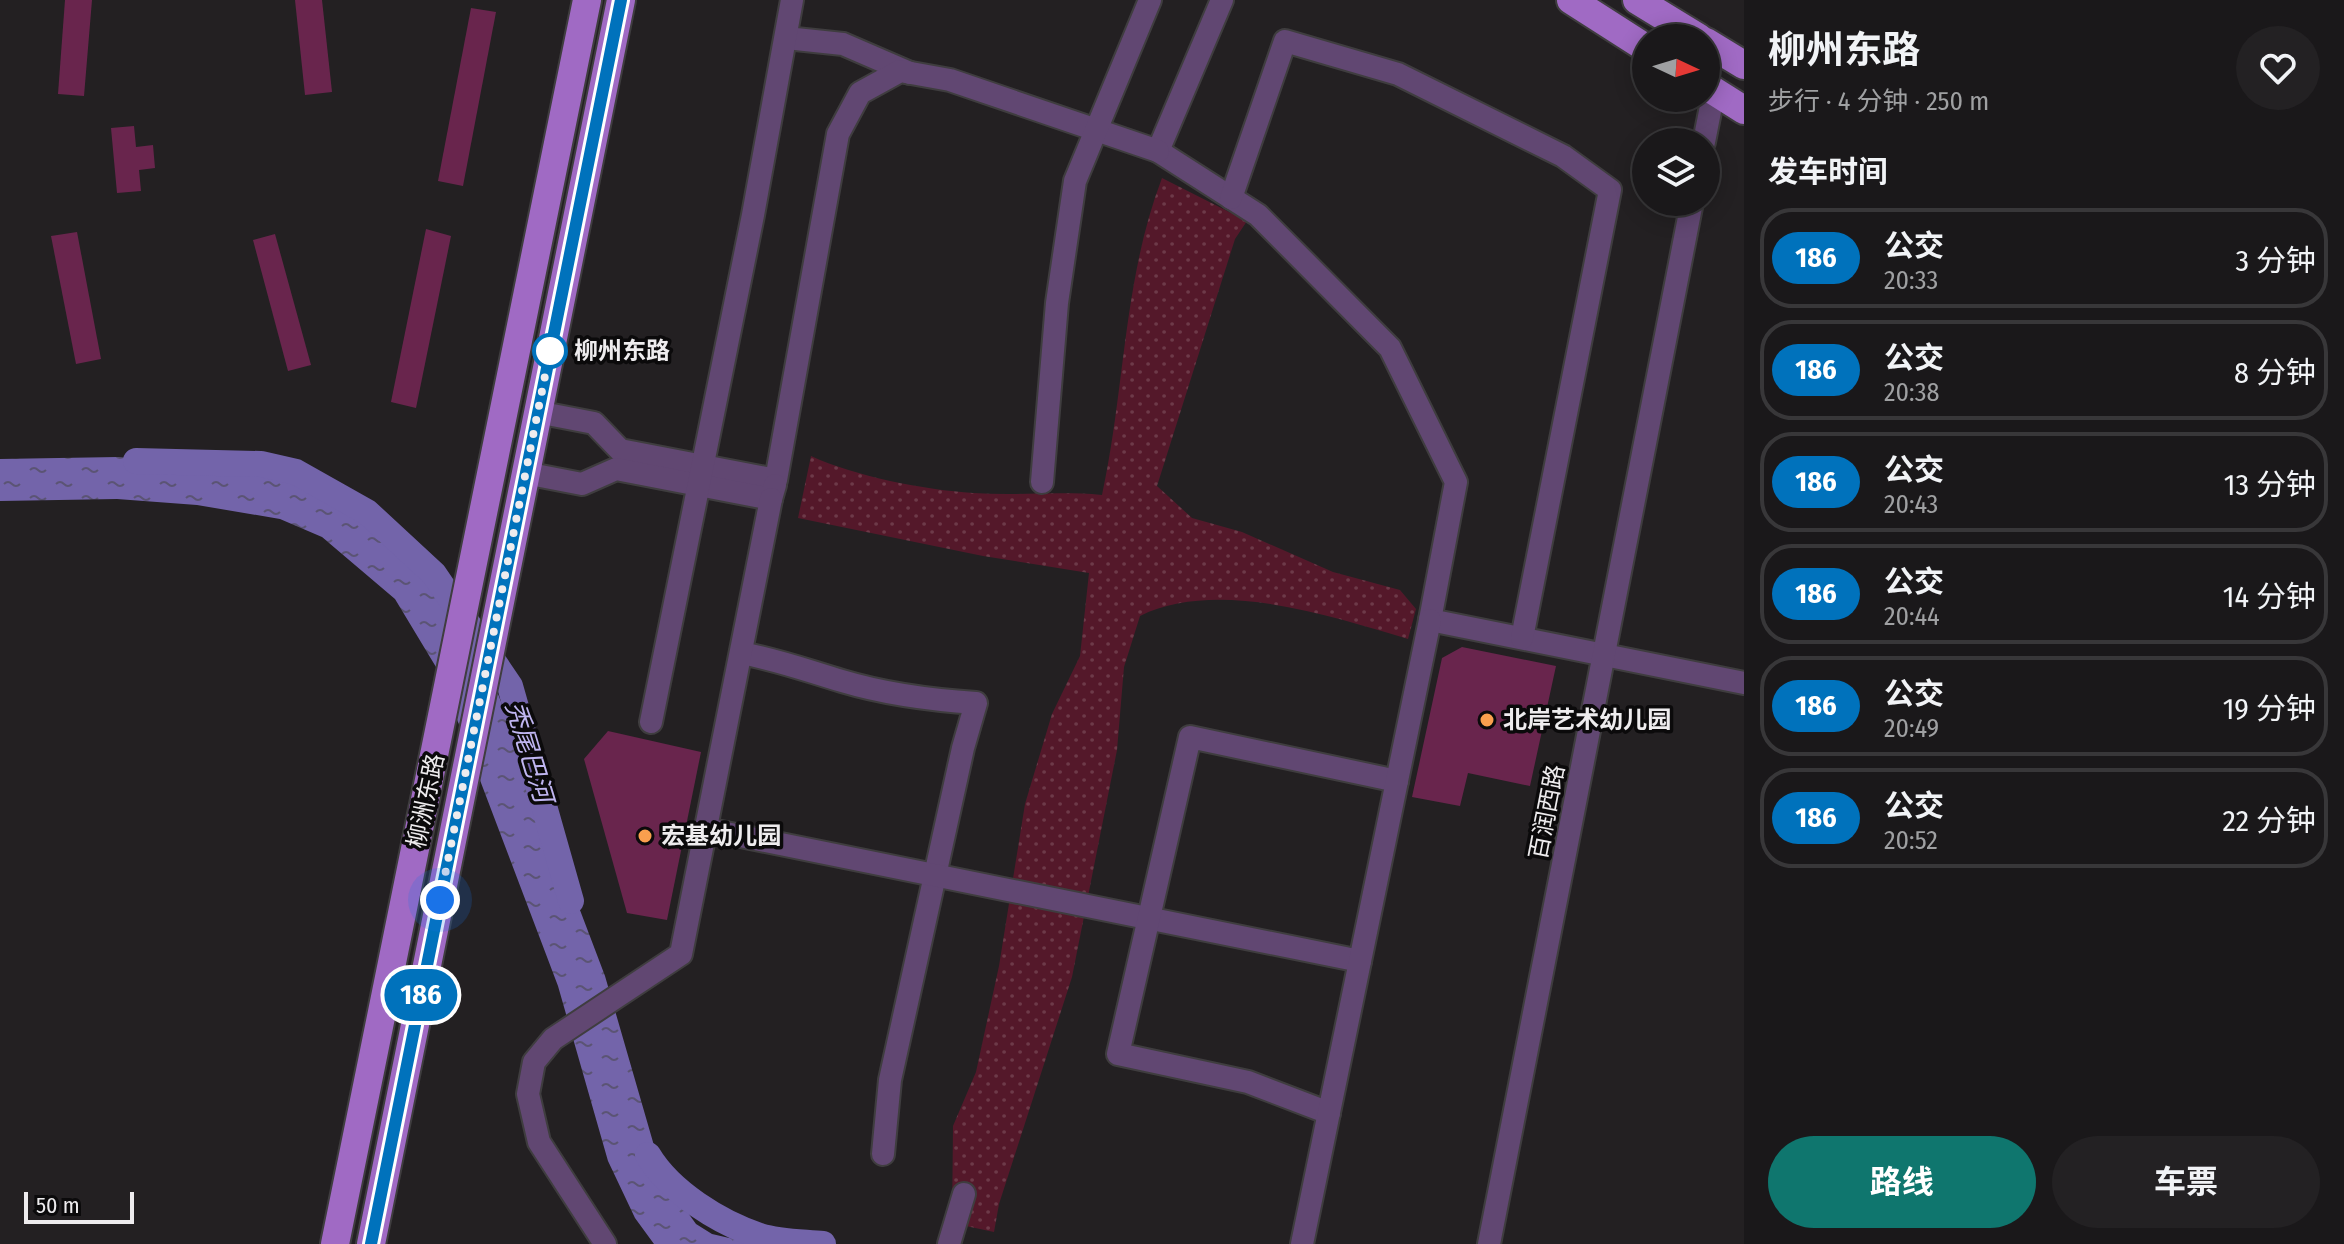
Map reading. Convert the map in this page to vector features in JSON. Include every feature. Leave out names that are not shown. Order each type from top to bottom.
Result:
[{"type":"main road","name":"柳洲东路","points":[[335,1244],[587,0]]},
{"type":"main road","name":"柳洲东路","points":[[371,1244],[621,0]]},
{"type":"main road","points":[[1571,0],[1632,39]]},
{"type":"main road","points":[[1642,1],[1677,24]]},
{"type":"main road","points":[[1720,50],[1744,65]]},
{"type":"main road","points":[[1720,95],[1744,110]]},
{"type":"street","points":[[651,722],[792,0]]},
{"type":"street","points":[[1042,482],[1057,303],[1075,181],[1150,0]]},
{"type":"street","points":[[1158,151],[1222,0]]},
{"type":"street","points":[[786,38],[843,44],[910,73]]},
{"type":"street","points":[[1231,198],[1285,41],[1398,74],[1563,156],[1610,190],[1522,638]]},
{"type":"street","points":[[605,1244],[539,1142],[528,1094],[534,1062],[553,1039],[681,954],[774,489],[838,134],[860,93],[900,71],[950,80],[1158,151],[1258,215],[1390,348],[1456,482],[1304,1236]]},
{"type":"street","name":"百润西路","points":[[1490,1240],[1689,216]]},
{"type":"street","points":[[537,412],[594,423],[620,450],[701,475],[774,489]]},
{"type":"street","points":[[525,473],[582,484],[616,469],[701,475]]},
{"type":"street","points":[[1430,620],[1744,683]]},
{"type":"street","points":[[741,653],[791,662],[871,688],[929,700],[976,703],[890,1080],[883,1154]]},
{"type":"street","points":[[1329,1113],[1248,1082],[1118,1054],[1190,737],[1397,781]]},
{"type":"street","points":[[706,829],[1360,961]]},
{"type":"street","points":[[949,1244],[964,1194]]},
{"type":"shaded area","points":[[1162,178],[1247,221],[1235,239],[1157,486],[1192,518],[1242,532],[1333,572],[1400,590],[1416,609],[1408,639],[1309,612],[1238,601],[1203,600],[1170,605],[1140,616],[1124,667],[1117,750],[1072,977],[999,1204],[994,1232],[952,1223],[953,1126],[976,1072],[999,966],[1025,804],[1052,714],[1080,656],[1089,573],[983,556],[798,518],[811,456],[868,476],[933,489],[989,494],[1102,495],[1139,256]]},
{"type":"water","points":[[118,457],[203,463],[295,479],[350,502],[434,575],[484,657],[605,976],[655,1149],[678,1199],[696,1224],[712,1234],[755,1244],[654,1244],[635,1218],[608,1161],[558,986],[439,672],[395,599],[322,537],[280,519],[197,505],[117,499],[0,501],[0,459]]},
{"type":"building","points":[[65,0],[92,0],[84,96],[58,94]]},
{"type":"building","points":[[295,0],[322,0],[332,92],[305,95]]},
{"type":"building","points":[[471,8],[496,12],[463,186],[438,181]]},
{"type":"building","points":[[134,126],[136,147],[153,145],[155,168],[139,170],[141,191],[117,193],[111,128]]},
{"type":"building","points":[[426,229],[451,236],[416,408],[391,402]]},
{"type":"building","points":[[77,232],[101,359],[76,364],[51,236]]},
{"type":"building","points":[[275,234],[311,365],[288,371],[253,240]]},
{"type":"building","name":"北岸艺术幼儿园","points":[[1462,647],[1556,666],[1530,786],[1468,773],[1460,806],[1412,797],[1442,658]]},
{"type":"building","name":"宏基幼儿园","points":[[608,731],[701,752],[667,920],[627,913],[584,759]]},
{"type":"waterway","name":"秃尾巴河","points":[[136,461],[261,464],[296,472],[367,512],[434,574],[510,686],[571,901]]},
{"type":"waterway","name":"秃尾巴河","points":[[648,1155],[657,1169],[683,1193],[729,1223],[767,1238],[823,1244]]},
{"type":"bus line","name":"186","points":[[371,1244],[621,0]]},
{"type":"place","name":"柳州东路","points":[[550,351]]},
{"type":"place","name":"北岸艺术幼儿园","points":[[1487,720]]},
{"type":"place","name":"宏基幼儿园","points":[[645,836]]},
{"type":"route","points":[[440,900],[550,351]]}]
